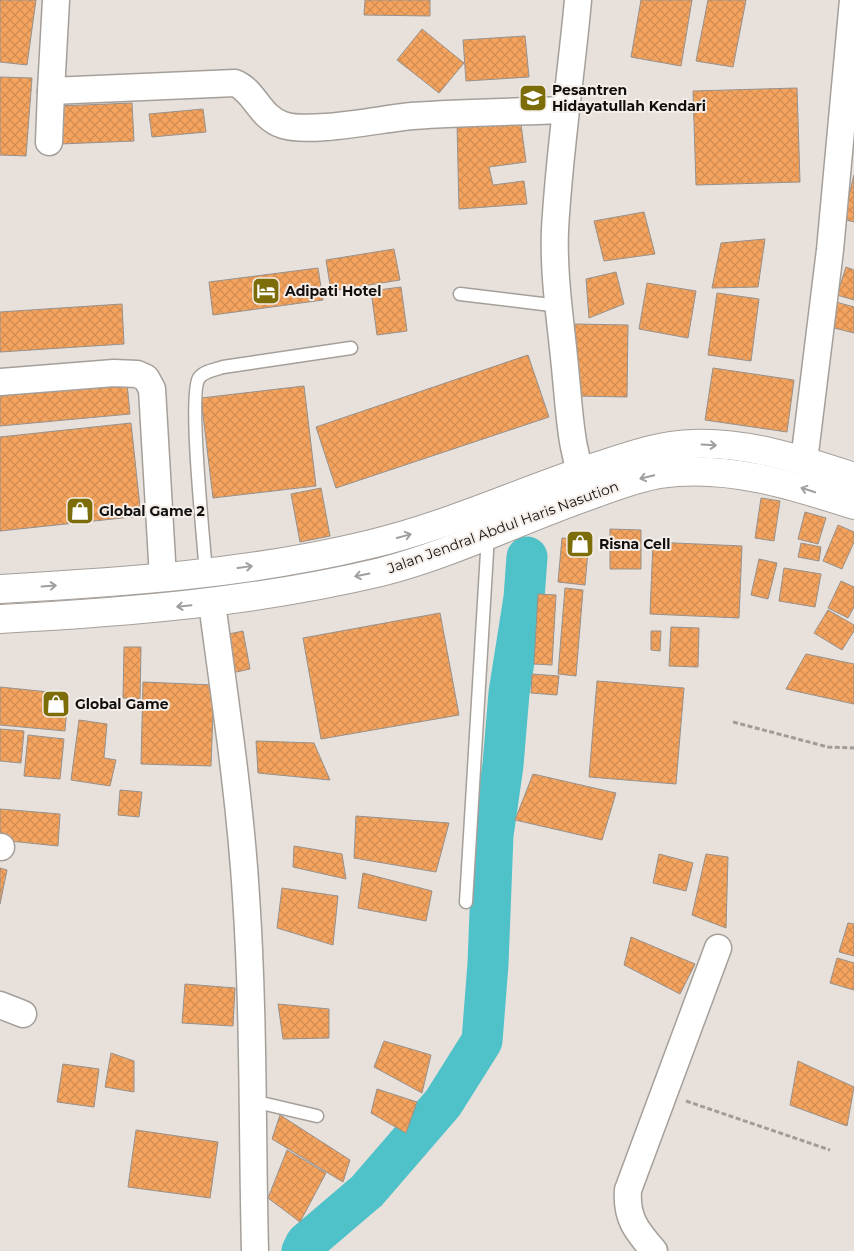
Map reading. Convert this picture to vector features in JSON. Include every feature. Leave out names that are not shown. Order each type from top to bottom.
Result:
[{"type":"highway","name":"Jalan Jendral Abdul Haris Nasution","points":[[9,619],[212,603],[382,571],[488,535],[533,515],[584,484],[659,449],[690,444],[740,446],[804,461],[854,477]]},
{"type":"highway","name":"Jalan Jendral Abdul Haris Nasution","points":[[9,589],[162,578],[315,557],[396,538],[584,484],[660,474],[695,472],[745,476],[798,487],[854,506]]},
{"type":"highway","points":[[9,589],[9,619]]},
{"type":"street","points":[[49,142],[50,91],[56,0]]},
{"type":"street","points":[[578,0],[573,57],[565,110],[555,232],[560,306],[584,484]]},
{"type":"street","points":[[804,461],[830,250],[853,0]]},
{"type":"street","points":[[50,91],[235,83],[247,90],[257,106],[275,122],[301,128],[413,116],[565,110]]},
{"type":"street","points":[[0,382],[114,373],[137,374],[146,378],[152,389],[162,578]]},
{"type":"street","points":[[212,603],[241,824],[249,954],[255,1251]]},
{"type":"street","points":[[654,1251],[638,1232],[628,1213],[628,1195],[718,948]]},
{"type":"lane","points":[[460,294],[560,306]]},
{"type":"lane","points":[[206,573],[195,422],[196,391],[200,377],[204,373],[223,367],[351,348]]},
{"type":"lane","points":[[466,902],[488,535]]},
{"type":"lane","points":[[253,1101],[317,1116]]},
{"type":"path","points":[[733,722],[828,747],[854,748]]},
{"type":"path","points":[[664,1094],[830,1150]]},
{"type":"building","points":[[0,0],[36,0],[27,65],[0,62]]},
{"type":"building","points":[[365,0],[430,0],[430,16],[364,15]]},
{"type":"building","points":[[641,0],[692,0],[681,66],[631,57]]},
{"type":"building","points":[[708,0],[746,0],[733,67],[696,61]]},
{"type":"building","points":[[422,29],[464,63],[439,93],[397,60]]},
{"type":"building","points":[[525,36],[529,77],[466,81],[463,40]]},
{"type":"building","points":[[0,77],[32,78],[26,156],[0,155]]},
{"type":"building","points":[[797,88],[800,182],[696,185],[693,91]]},
{"type":"building","points":[[132,103],[134,141],[60,144],[58,106]]},
{"type":"building","points":[[203,109],[206,132],[152,137],[149,114]]},
{"type":"building","points":[[520,117],[526,162],[489,167],[493,185],[524,181],[527,204],[459,209],[457,124]]},
{"type":"building","points":[[854,175],[854,222],[843,219]]},
{"type":"building","points":[[644,212],[655,254],[604,261],[594,221]]},
{"type":"building","points":[[765,239],[758,287],[712,288],[721,243]]},
{"type":"building","points":[[394,249],[400,280],[331,291],[326,260]]},
{"type":"building","points":[[846,267],[854,270],[854,300],[837,295]]},
{"type":"building","name":"Adipati Hotel","points":[[318,268],[323,300],[213,315],[209,282]]},
{"type":"building","points":[[616,272],[624,304],[589,318],[586,279]]},
{"type":"building","points":[[647,283],[696,291],[688,338],[639,329]]},
{"type":"building","points":[[401,287],[407,331],[377,335],[371,291]]},
{"type":"building","points":[[717,293],[759,299],[751,361],[708,355]]},
{"type":"building","points":[[836,302],[854,307],[854,333],[830,327]]},
{"type":"building","points":[[122,304],[124,344],[0,352],[0,312]]},
{"type":"building","points":[[575,324],[628,325],[627,397],[574,396]]},
{"type":"building","points":[[528,355],[549,417],[336,488],[316,427]]},
{"type":"building","points":[[713,368],[794,380],[787,432],[705,420]]},
{"type":"building","points":[[127,383],[130,414],[0,426],[0,395]]},
{"type":"building","points":[[304,386],[316,486],[213,498],[201,398]]},
{"type":"building","points":[[131,423],[141,516],[0,531],[0,437]]},
{"type":"building","points":[[321,488],[330,536],[300,542],[291,494]]},
{"type":"building","points":[[761,498],[780,501],[774,541],[755,538]]},
{"type":"building","points":[[805,512],[826,518],[818,544],[798,539]]},
{"type":"building","points":[[838,525],[854,532],[854,542],[842,569],[823,561]]},
{"type":"building","points":[[610,529],[641,530],[641,569],[610,569]]},
{"type":"building","points":[[562,538],[589,540],[585,585],[558,582]]},
{"type":"building","points":[[653,542],[742,546],[739,618],[650,614]]},
{"type":"building","points":[[801,543],[821,547],[819,561],[798,557]]},
{"type":"building","points":[[759,559],[777,563],[768,599],[751,595]]},
{"type":"building","points":[[784,568],[821,574],[815,607],[779,601]]},
{"type":"building","points":[[841,581],[854,587],[854,607],[848,618],[828,608]]},
{"type":"building","points":[[565,588],[583,590],[576,676],[558,674]]},
{"type":"building","points":[[538,594],[556,595],[552,665],[534,664]]},
{"type":"building","points":[[828,610],[854,625],[854,631],[842,650],[814,633]]},
{"type":"building","points":[[440,613],[459,715],[321,739],[303,638]]},
{"type":"building","points":[[671,627],[699,628],[698,667],[669,666]]},
{"type":"building","points":[[243,631],[250,669],[232,673],[224,635]]},
{"type":"building","points":[[651,631],[661,631],[660,651],[651,650]]},
{"type":"building","points":[[124,647],[141,647],[140,699],[123,698]]},
{"type":"building","points":[[806,654],[854,664],[854,704],[786,689]]},
{"type":"building","points":[[532,674],[559,676],[557,695],[531,693]]},
{"type":"building","points":[[597,681],[684,688],[676,784],[589,777]]},
{"type":"building","points":[[143,682],[214,685],[211,766],[141,764]]},
{"type":"building","points":[[0,687],[68,694],[65,731],[0,725]]},
{"type":"building","points":[[79,720],[107,724],[104,758],[116,760],[110,786],[71,780]]},
{"type":"building","points":[[0,729],[24,731],[21,763],[0,761]]},
{"type":"building","points":[[28,735],[64,739],[60,779],[24,776]]},
{"type":"building","points":[[256,741],[314,743],[330,780],[258,773]]},
{"type":"building","points":[[533,774],[616,793],[602,840],[515,820]]},
{"type":"building","points":[[120,790],[142,792],[139,817],[118,815]]},
{"type":"building","points":[[0,809],[60,814],[58,846],[0,840]]},
{"type":"building","points":[[356,816],[449,823],[436,872],[354,858]]},
{"type":"building","points":[[294,846],[342,854],[346,879],[293,867]]},
{"type":"building","points":[[659,854],[693,863],[686,891],[653,883]]},
{"type":"building","points":[[706,854],[728,857],[726,928],[692,915]]},
{"type":"building","points":[[0,868],[7,870],[0,904]]},
{"type":"building","points":[[363,873],[432,891],[426,921],[358,908]]},
{"type":"building","points":[[282,888],[338,896],[333,945],[277,928]]},
{"type":"building","points":[[848,923],[854,924],[854,956],[839,952]]},
{"type":"building","points":[[631,937],[695,964],[680,994],[624,965]]},
{"type":"building","points":[[837,958],[854,963],[854,990],[830,983]]},
{"type":"building","points":[[185,984],[235,988],[233,1026],[182,1023]]},
{"type":"building","points":[[278,1004],[329,1009],[329,1038],[283,1039]]},
{"type":"building","points":[[384,1041],[431,1055],[422,1093],[374,1067]]},
{"type":"building","points":[[111,1053],[134,1061],[134,1092],[105,1087]]},
{"type":"building","points":[[798,1061],[854,1087],[847,1126],[790,1105]]},
{"type":"building","points":[[63,1064],[99,1069],[94,1107],[57,1102]]},
{"type":"building","points":[[377,1089],[417,1102],[406,1133],[371,1113]]},
{"type":"building","points":[[280,1115],[350,1160],[343,1182],[272,1139]]},
{"type":"building","points":[[136,1130],[218,1142],[210,1198],[128,1187]]},
{"type":"building","points":[[287,1150],[326,1173],[300,1222],[268,1198]]},
{"type":"waterway","points":[[302,1251],[306,1243],[367,1191],[443,1103],[482,1041],[488,964],[493,835],[503,765],[509,693],[524,598],[527,557]]},
{"type":"place","name":"Pesantren Hidayatullah Kendari","points":[[533,98]]},
{"type":"place","name":"Adipati Hotel","points":[[266,291]]},
{"type":"place","name":"Global Game 2","points":[[80,511]]},
{"type":"place","name":"Risna Cell","points":[[580,544]]},
{"type":"place","name":"Global Game","points":[[56,704]]}]
